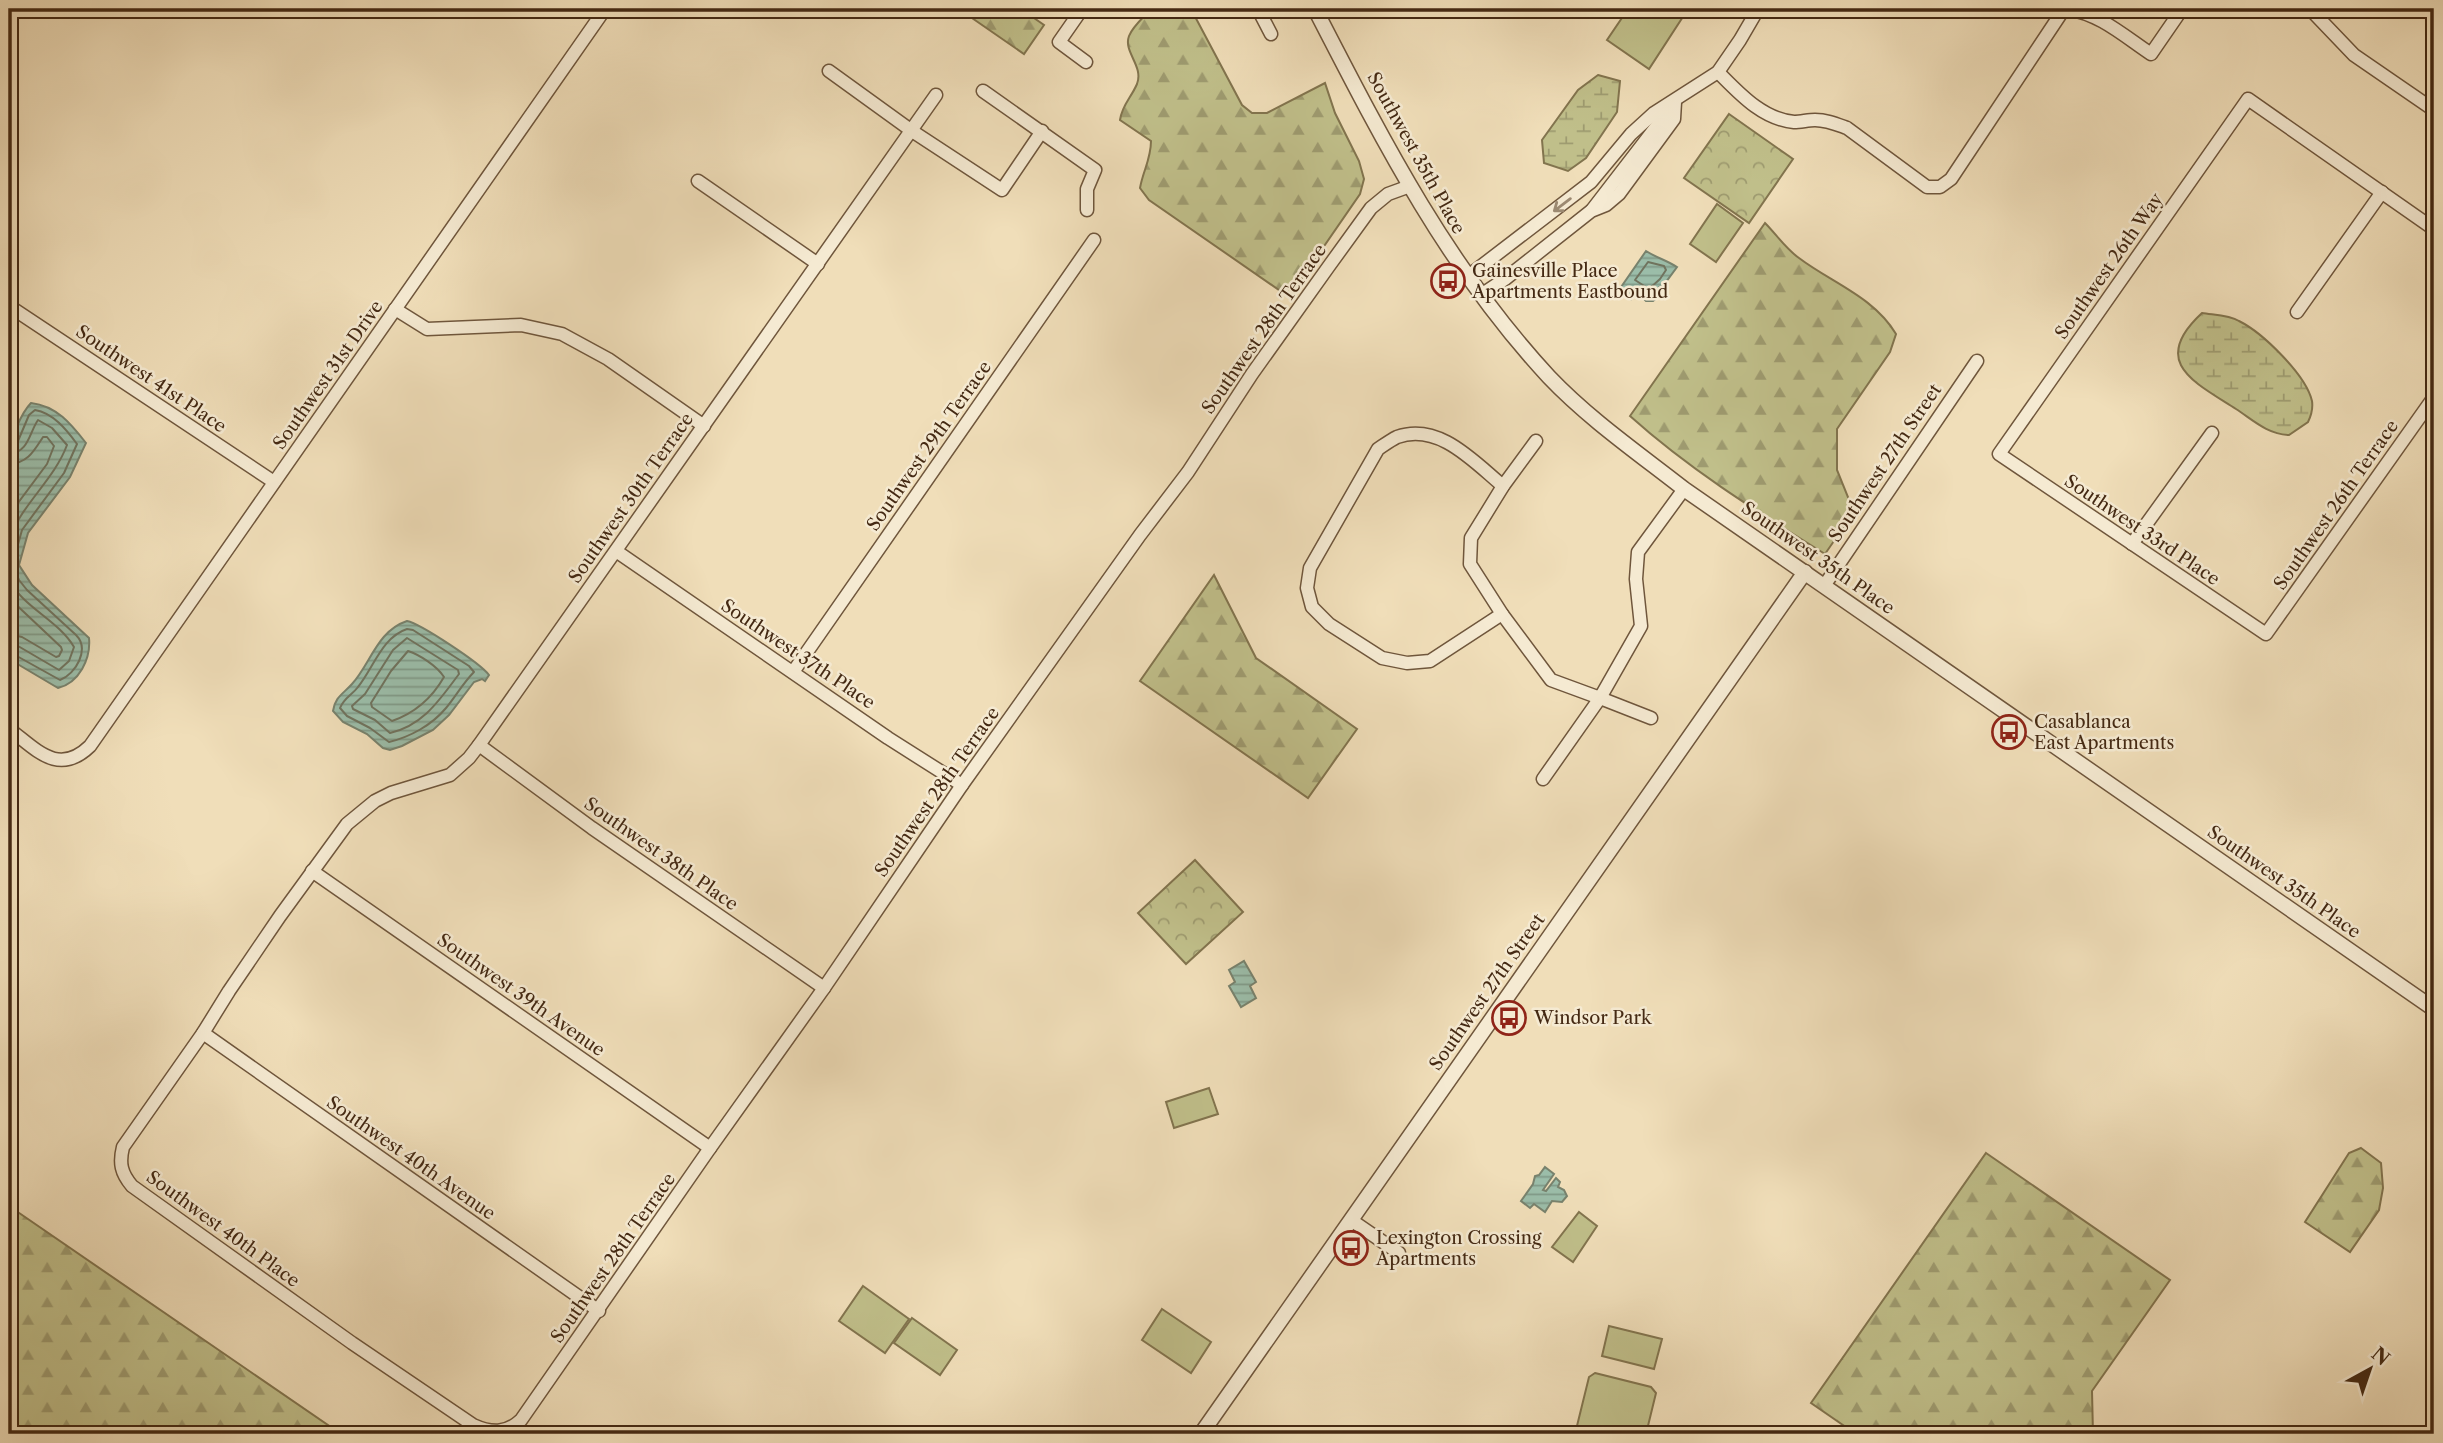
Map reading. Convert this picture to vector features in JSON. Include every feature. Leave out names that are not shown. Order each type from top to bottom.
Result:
[{"type":"street","name":"Southwest 31st Drive","points":[[9,729],[48,758],[64,761],[76,757],[90,746],[605,9]]},
{"type":"street","points":[[1082,9],[1059,42],[1086,62]]},
{"type":"street","points":[[1258,9],[1272,34]]},
{"type":"street","name":"Southwest 35th Place","points":[[1315,9],[1410,186],[1467,277],[1550,378],[1597,421],[1684,489],[2434,1009]]},
{"type":"street","points":[[1467,277],[1591,182],[1631,134],[1654,113],[1718,72],[1740,40],[1754,16],[1755,9]]},
{"type":"street","points":[[2047,9],[2056,9]]},
{"type":"street","points":[[1718,72],[1738,92],[1770,116],[1794,122],[1832,122],[1847,128],[1927,187],[1940,187],[1951,178],[2066,9],[2085,11],[2100,18],[2151,54],[2182,9]]},
{"type":"street","points":[[2309,9],[2354,55],[2434,110]]},
{"type":"street","points":[[829,71],[912,131],[1002,190],[1042,131]]},
{"type":"street","points":[[983,91],[1095,170],[1087,189],[1087,210]]},
{"type":"street","name":"Southwest 30th Terrace","points":[[312,871],[347,824],[375,801],[391,793],[450,775],[479,746],[936,95]]},
{"type":"street","name":"Southwest 26th Way","points":[[1999,454],[2248,99],[2382,192]]},
{"type":"street","points":[[1481,295],[1591,211],[1675,102]]},
{"type":"street","points":[[1591,211],[1606,205],[1619,194],[1674,119],[1675,102]]},
{"type":"street","points":[[1611,158],[1623,169]]},
{"type":"street","points":[[698,181],[818,264]]},
{"type":"street","name":"Southwest 28th Terrace","points":[[505,1430],[521,1420],[824,988],[962,785],[1124,556],[1188,471],[1252,374],[1371,208],[1388,194],[1410,186]]},
{"type":"street","points":[[2297,312],[2382,192],[2434,229]]},
{"type":"street","name":"Southwest 29th Terrace","points":[[793,671],[1094,240]]},
{"type":"street","name":"Southwest 41st Place","points":[[9,306],[274,482]]},
{"type":"street","points":[[395,309],[427,329],[522,325],[562,334],[608,359],[704,426]]},
{"type":"street","name":"Southwest 27th Street","points":[[1824,586],[1978,361]]},
{"type":"street","name":"Southwest 26th Terrace","points":[[2266,634],[2434,397]]},
{"type":"street","points":[[1502,614],[1430,661],[1407,663],[1382,658],[1329,624],[1312,607],[1307,588],[1310,568],[1378,449],[1396,438],[1416,433],[1451,444],[1503,486]]},
{"type":"street","points":[[2132,544],[2212,433]]},
{"type":"street","points":[[1536,441],[1503,486],[1471,538],[1470,564],[1502,614],[1551,680],[1651,718]]},
{"type":"street","name":"Southwest 33rd Place","points":[[1999,454],[2266,634]]},
{"type":"street","points":[[1542,779],[1600,698],[1641,626],[1636,579],[1638,552],[1684,489]]},
{"type":"street","name":"Southwest 37th Place","points":[[616,551],[962,785]]},
{"type":"street","name":"Southwest 27th Street","points":[[1208,1432],[1351,1220],[1805,572]]},
{"type":"street","name":"Southwest 38th Place","points":[[479,746],[592,828],[824,988]]},
{"type":"street","name":"Southwest 40th Place","points":[[312,871],[229,991],[203,1034],[123,1147],[120,1160],[125,1179],[352,1343],[473,1425],[488,1432],[505,1430]]},
{"type":"street","name":"Southwest 39th Avenue","points":[[312,871],[710,1148]]},
{"type":"street","name":"Southwest 40th Avenue","points":[[203,1034],[598,1311]]},
{"type":"street","points":[[1351,1220],[1399,1253]]},
{"type":"green space","points":[[959,9],[1021,9],[1044,25],[1024,54]]},
{"type":"green space","points":[[1151,9],[1191,9],[1242,105],[1252,113],[1267,113],[1325,83],[1335,113],[1359,161],[1364,179],[1360,194],[1289,297],[1149,200],[1140,188],[1151,141],[1120,120],[1138,77],[1129,48],[1129,36]]},
{"type":"green space","points":[[1628,9],[1688,9],[1649,69],[1607,40]]},
{"type":"green space","points":[[1598,75],[1620,81],[1617,112],[1586,158],[1568,171],[1544,163],[1542,140],[1578,90]]},
{"type":"green space","points":[[1729,114],[1793,159],[1749,223],[1684,178]]},
{"type":"green space","points":[[1717,204],[1743,223],[1716,262],[1690,244]]},
{"type":"green space","points":[[1765,223],[1794,254],[1876,310],[1896,334],[1890,352],[1837,429],[1837,470],[1854,512],[1825,554],[1700,472],[1630,416]]},
{"type":"green space","points":[[2202,313],[2226,316],[2239,321],[2260,335],[2293,367],[2312,401],[2308,422],[2289,435],[2274,432],[2254,422],[2193,380],[2178,358],[2179,345],[2187,330]]},
{"type":"green space","points":[[1214,575],[1256,658],[1357,729],[1308,798],[1140,681]]},
{"type":"green space","points":[[1195,860],[1243,912],[1186,964],[1138,913]]},
{"type":"green space","points":[[1209,1088],[1218,1114],[1174,1128],[1166,1102]]},
{"type":"green space","points":[[2361,1148],[2381,1163],[2383,1188],[2379,1210],[2350,1252],[2305,1222],[2349,1153]]},
{"type":"green space","points":[[1986,1153],[2170,1280],[2092,1391],[2093,1434],[1856,1434],[1811,1403]]},
{"type":"green space","points":[[9,1206],[341,1434],[9,1434]]},
{"type":"green space","points":[[1579,1212],[1597,1226],[1573,1262],[1552,1247]]},
{"type":"green space","points":[[863,1286],[909,1319],[885,1353],[839,1321]]},
{"type":"green space","points":[[1162,1309],[1211,1342],[1191,1373],[1142,1340]]},
{"type":"green space","points":[[912,1318],[957,1350],[940,1375],[894,1343]]},
{"type":"green space","points":[[1609,1326],[1662,1339],[1654,1369],[1602,1356]]},
{"type":"green space","points":[[1595,1373],[1651,1387],[1656,1393],[1646,1434],[1575,1434],[1589,1377]]},
{"type":"water","points":[[1646,251],[1677,267],[1663,286],[1659,287],[1658,297],[1653,301],[1646,301],[1640,291],[1631,299],[1619,290]]},
{"type":"water","points":[[31,403],[56,412],[86,443],[70,477],[28,533],[19,565],[32,585],[89,638],[86,662],[78,676],[58,688],[9,659],[9,442]]},
{"type":"water","points":[[407,621],[450,645],[489,675],[485,681],[482,679],[474,682],[449,715],[433,730],[390,750],[343,722],[333,711],[338,699],[359,676],[381,640],[388,632]]},
{"type":"water","points":[[1244,961],[1256,982],[1250,986],[1256,998],[1241,1007],[1229,986],[1235,982],[1229,970]]},
{"type":"water","points":[[1545,1167],[1554,1174],[1543,1190],[1546,1191],[1556,1178],[1560,1182],[1558,1187],[1564,1190],[1567,1196],[1562,1202],[1552,1201],[1545,1212],[1534,1204],[1530,1208],[1521,1201],[1533,1184],[1535,1176]]},
{"type":"place","name":"Gainesville Place Apartments Eastbound","points":[[1448,281]]},
{"type":"place","name":"Casablanca East Apartments","points":[[2009,732]]},
{"type":"place","name":"Windsor Park","points":[[1509,1018]]},
{"type":"place","name":"Lexington Crossing Apartments","points":[[1351,1248]]}]
